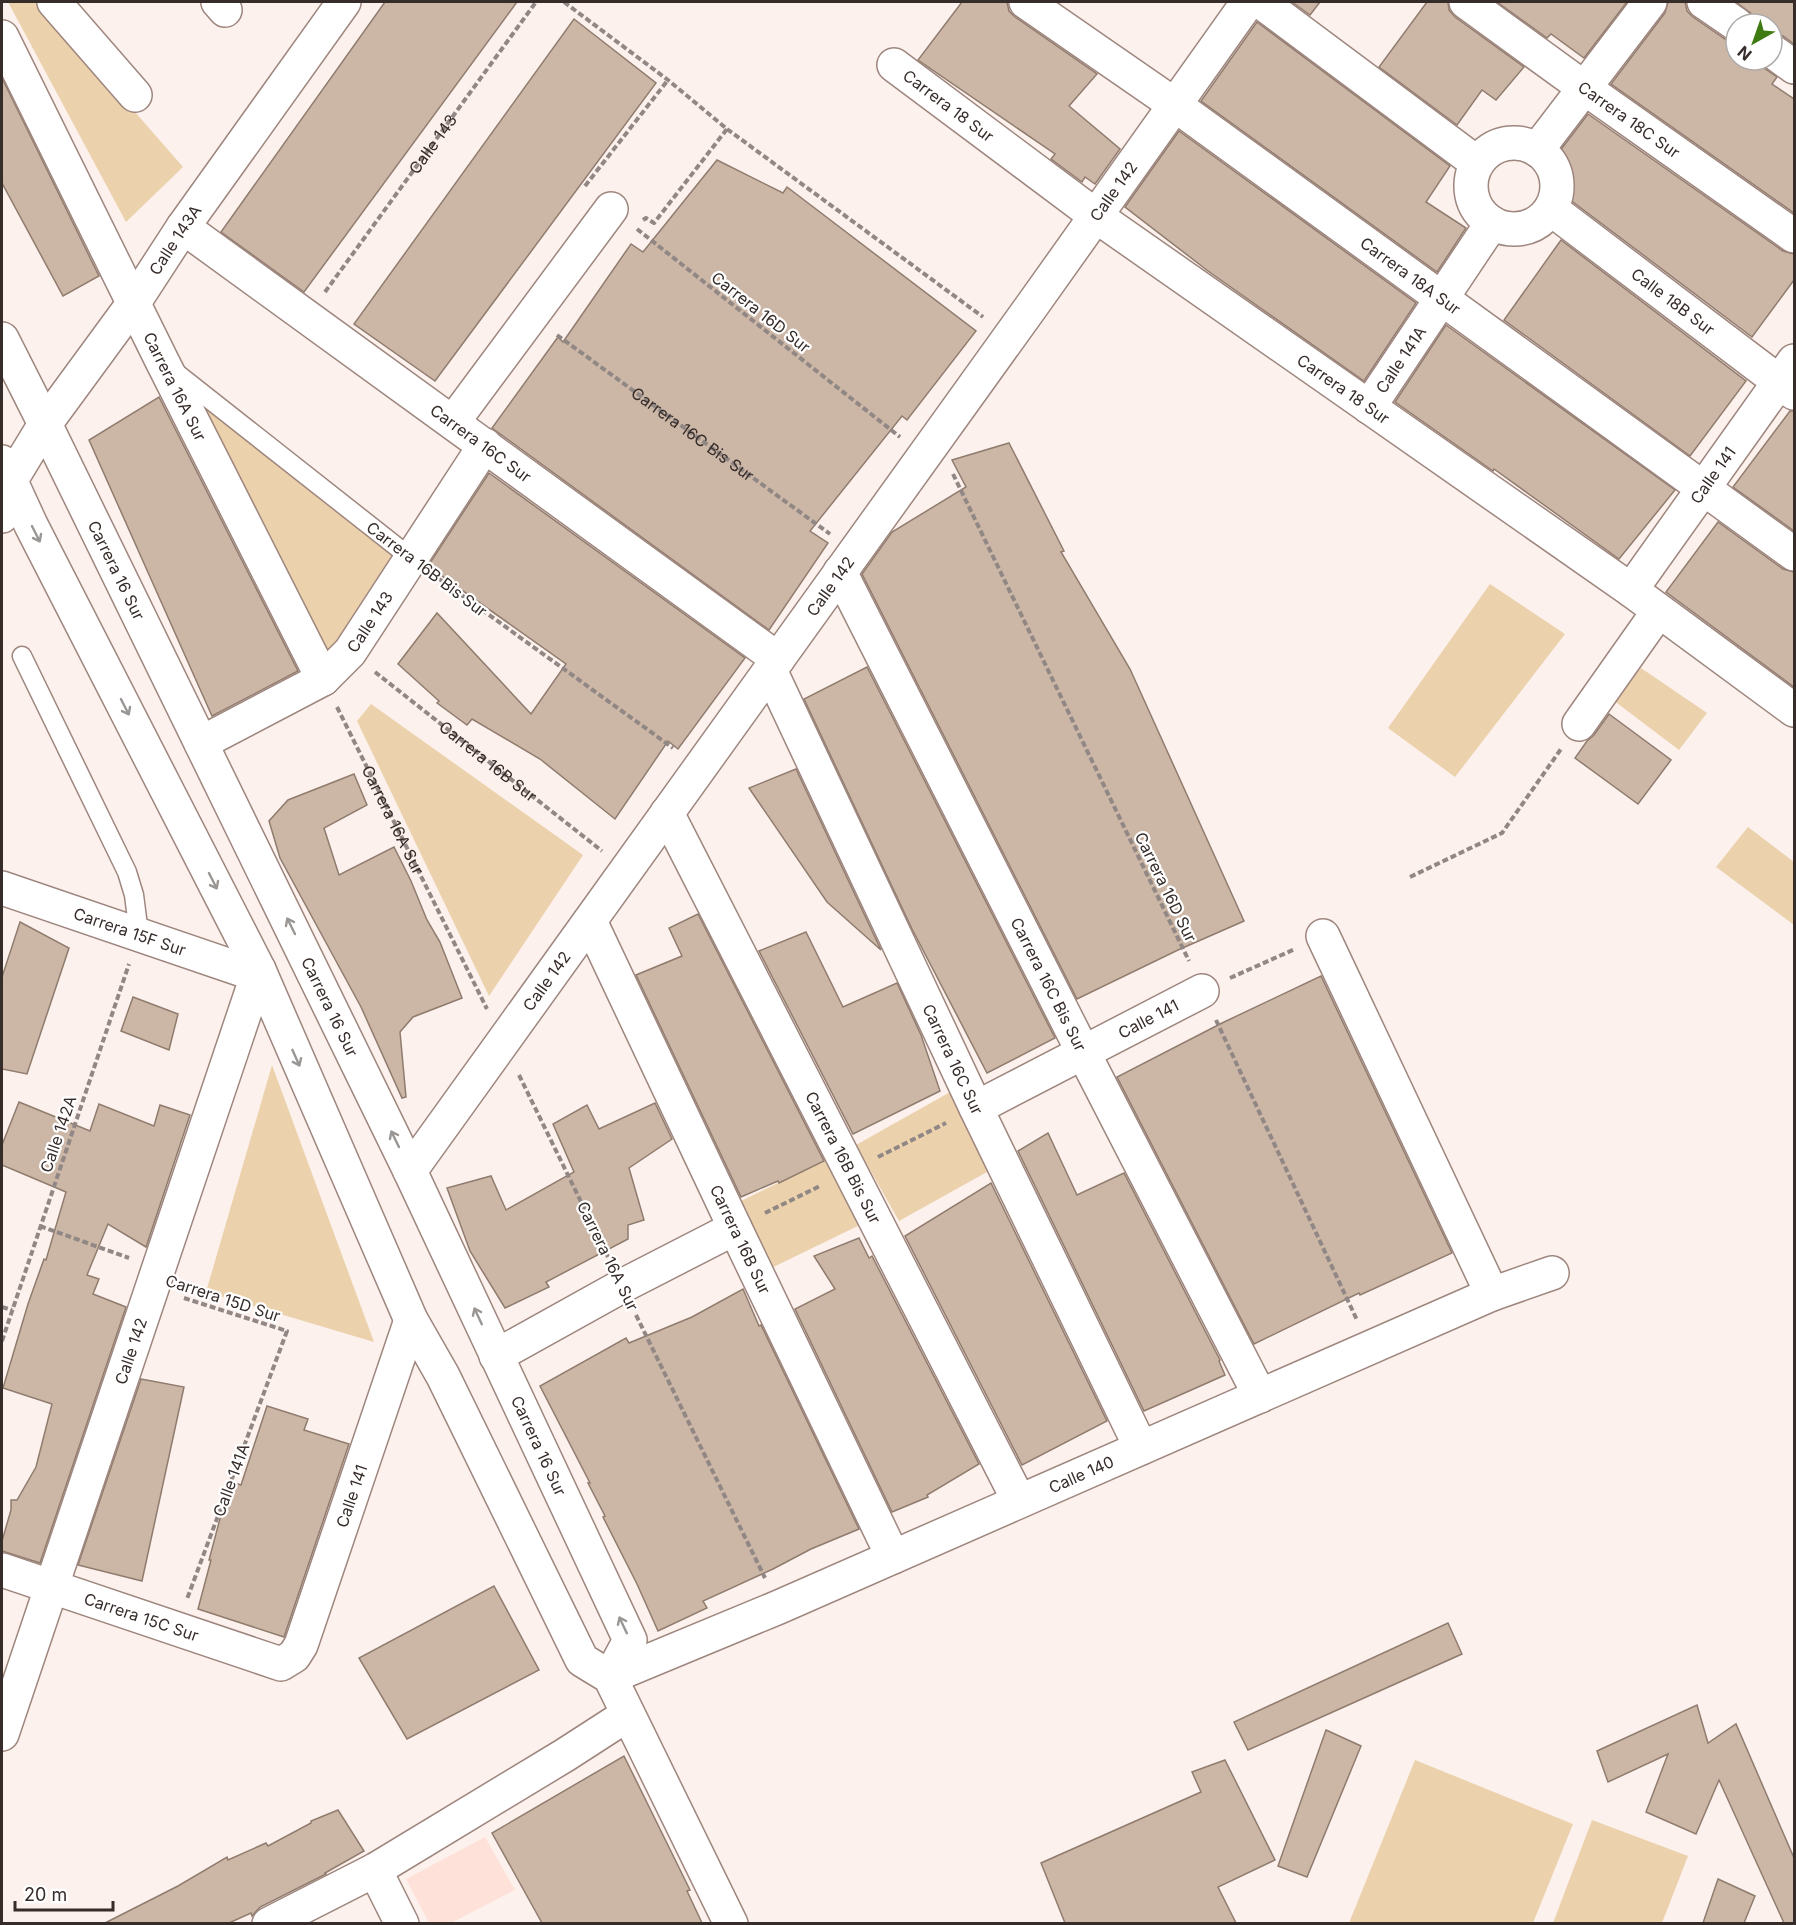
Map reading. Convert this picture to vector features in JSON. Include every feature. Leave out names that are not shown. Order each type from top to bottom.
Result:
[{"type":"street","points":[[54,2],[135,95]]},
{"type":"street","name":"Calle 143A","points":[[6,471],[45,424],[133,304],[183,227],[344,2]]},
{"type":"street","name":"Carrera 18A Sur","points":[[1026,2],[1175,105],[1794,554]]},
{"type":"street","name":"Calle 142","points":[[410,1171],[1032,307],[1248,2]]},
{"type":"street","points":[[1260,2],[1477,163]]},
{"type":"street","name":"Carrera 18C Sur","points":[[1466,2],[1794,236]]},
{"type":"street","points":[[1537,150],[1650,2]]},
{"type":"street","points":[[1704,2],[1724,16]]},
{"type":"street","name":"Carrera 16A Sur","points":[[2,37],[133,304],[323,679]]},
{"type":"street","name":"Carrera 18 Sur","points":[[894,65],[1096,216],[1630,590],[1794,710]]},
{"type":"street","points":[[1519,142],[1537,150],[1549,161],[1557,177],[1557,193],[1551,209],[1540,221],[1524,228],[1508,229],[1492,223],[1479,212],[1472,196],[1471,179],[1477,163],[1489,151],[1504,144],[1519,142]]},
{"type":"street","points":[[453,422],[611,209]]},
{"type":"street","name":"Calle 18B Sur","points":[[1551,209],[1790,379]]},
{"type":"street","name":"Calle 141A","points":[[1369,407],[1492,223]]},
{"type":"street","name":"Carrera 16C Sur","points":[[183,227],[453,422],[774,664],[976,1108],[1141,1448]]},
{"type":"street","name":"Carrera 16 Sur","points":[[2,339],[410,1171],[630,1640],[610,1677]]},
{"type":"street","name":"Calle 141","points":[[1630,590],[1704,488],[1790,379]]},
{"type":"street","name":"Calle 143","points":[[201,743],[323,679],[350,652],[485,446]]},
{"type":"street","points":[[2,516],[6,471]]},
{"type":"street","points":[[6,471],[31,525],[258,972],[411,1320],[443,1376],[582,1659],[610,1677],[731,1923]]},
{"type":"street","name":"Carrera 16C Bis Sur","points":[[847,562],[1083,1052],[1260,1396]]},
{"type":"street","points":[[1579,724],[1658,612]]},
{"type":"street","name":"Carrera 16B Bis Sur","points":[[667,813],[1018,1501]]},
{"type":"street","name":"Carrera 15F Sur","points":[[2,888],[258,972]]},
{"type":"street","name":"Carrera 16B Sur","points":[[590,921],[894,1557]]},
{"type":"street","points":[[1323,936],[1492,1294]]},
{"type":"street","name":"Calle 142","points":[[2,1734],[258,972]]},
{"type":"street","name":"Calle 141","points":[[976,1108],[1202,991]]},
{"type":"street","points":[[496,1356],[622,1286],[735,1228]]},
{"type":"street","name":"Calle 140","points":[[610,1677],[779,1607],[1492,1294],[1552,1273]]},
{"type":"street","name":"Calle 141","points":[[281,1664],[294,1656],[301,1645],[411,1320]]},
{"type":"street","name":"Carrera 15C Sur","points":[[2,1570],[281,1664]]},
{"type":"street","points":[[269,1923],[375,1870],[627,1715]]},
{"type":"street","points":[[375,1870],[402,1923]]},
{"type":"lane","name":"Carrera 16B Bis Sur","points":[[162,361],[411,558]]},
{"type":"lane","points":[[22,656],[127,872],[135,895],[139,934]]},
{"type":"path","name":"Calle 143","points":[[307,317],[536,2]]},
{"type":"path","points":[[564,2],[668,80]]},
{"type":"path","points":[[727,129],[1009,336]]},
{"type":"path","name":"Carrera 16D Sur","points":[[611,209],[930,448],[1202,991],[1370,1347]]},
{"type":"path","name":"Carrera 16C Bis Sur","points":[[531,316],[847,562]]},
{"type":"path","name":"Carrera 16B Bis Sur","points":[[411,558],[700,768]]},
{"type":"path","name":"Carrera 16B Sur","points":[[350,652],[627,870]]},
{"type":"path","name":"Carrera 16A Sur","points":[[323,679],[779,1607]]},
{"type":"path","points":[[1410,877],[1502,833],[1579,724]]},
{"type":"path","name":"Calle 142A","points":[[2,1341],[139,934]]},
{"type":"path","points":[[1202,991],[1323,936]]},
{"type":"path","name":"Carrera 15D Sur","points":[[40,1226],[155,1278],[287,1331]]},
{"type":"path","points":[[2,1307],[12,1310]]},
{"type":"path","name":"Calle 141A","points":[[176,1628],[287,1331]]},
{"type":"shaded area","points":[[8,2],[39,2],[183,167],[126,222]]},
{"type":"shaded area","points":[[197,399],[397,560],[326,658]]},
{"type":"shaded area","points":[[1490,584],[1565,634],[1455,777],[1388,728]]},
{"type":"shaded area","points":[[1641,668],[1707,713],[1679,750],[1613,700]]},
{"type":"shaded area","points":[[371,704],[583,855],[489,996],[357,721]]},
{"type":"shaded area","points":[[1748,827],[1794,862],[1794,925],[1716,867]]},
{"type":"shaded area","points":[[272,1065],[374,1342],[206,1292]]},
{"type":"shaded area","points":[[952,1091],[996,1167],[899,1221],[856,1145]]},
{"type":"shaded area","points":[[831,1157],[864,1223],[761,1273],[729,1207]]},
{"type":"shaded area","points":[[1415,1760],[1573,1824],[1533,1923],[1349,1923]]},
{"type":"shaded area","points":[[1592,1820],[1688,1856],[1662,1923],[1553,1923]]},
{"type":"shaded area","points":[[485,1837],[515,1890],[451,1923],[429,1923],[406,1879]]},
{"type":"building","points":[[385,2],[517,2],[304,292],[221,232]]},
{"type":"building","points":[[962,2],[1007,2],[1009,11],[1015,17],[1097,74],[1069,106],[1120,149],[1095,184],[1085,177],[1082,182],[1051,159],[1055,154],[918,60]]},
{"type":"building","points":[[1292,2],[1320,2],[1310,15]]},
{"type":"building","points":[[1427,2],[1448,2],[1449,10],[1455,17],[1524,67],[1496,100],[1482,90],[1457,125],[1379,67]]},
{"type":"building","points":[[1497,2],[1627,2],[1584,58],[1551,34],[1547,38]]},
{"type":"building","points":[[1668,2],[1685,2],[1687,11],[1693,17],[1724,38],[1724,72],[1770,72],[1777,77],[1772,84],[1794,99],[1794,213],[1611,84],[1665,13]]},
{"type":"building","points":[[1736,2],[1794,2],[1794,44],[1784,37],[1784,12],[1749,12]]},
{"type":"building","points":[[574,19],[656,83],[435,381],[354,324]]},
{"type":"building","points":[[1257,22],[1450,166],[1426,202],[1466,228],[1437,272],[1201,101]]},
{"type":"building","points":[[2,78],[99,276],[63,296],[2,183]]},
{"type":"building","points":[[1588,114],[1783,251],[1794,254],[1794,280],[1752,337],[1569,199],[1559,152]]},
{"type":"building","points":[[1179,131],[1416,303],[1364,381],[1208,271],[1125,207]]},
{"type":"building","points":[[717,160],[783,193],[787,187],[976,331],[907,420],[902,416],[810,531],[828,543],[769,630],[492,428],[558,337],[563,342],[631,244],[643,252]]},
{"type":"building","points":[[1561,240],[1746,381],[1690,456],[1504,320]]},
{"type":"building","points":[[1446,325],[1675,490],[1619,559],[1494,469],[1493,471],[1395,402]]},
{"type":"building","points":[[159,397],[298,671],[212,716],[89,440]]},
{"type":"building","points":[[1790,411],[1794,411],[1794,531],[1733,487]]},
{"type":"building","points":[[1009,443],[1064,551],[1061,552],[1130,669],[1244,921],[1077,999],[862,574],[892,532],[966,487],[952,460]]},
{"type":"building","points":[[489,473],[745,658],[678,749],[668,741],[615,819],[540,759],[472,719],[467,725],[437,703],[439,701],[398,664],[437,613],[531,714],[566,664],[428,566]]},
{"type":"building","points":[[1718,522],[1783,569],[1794,572],[1794,687],[1666,592]]},
{"type":"building","points":[[867,667],[1055,1038],[987,1073],[912,929],[804,699]]},
{"type":"building","points":[[1609,714],[1671,760],[1638,804],[1575,758]]},
{"type":"building","points":[[796,769],[881,950],[827,902],[749,788]]},
{"type":"building","points":[[354,774],[367,805],[324,828],[339,875],[394,847],[427,920],[440,942],[462,998],[413,1017],[400,1032],[406,1097],[402,1098],[361,1007],[280,858],[269,821],[288,800]]},
{"type":"building","points":[[698,914],[824,1161],[779,1183],[778,1181],[741,1197],[636,975],[682,956],[669,928]]},
{"type":"building","points":[[20,922],[69,948],[27,1074],[2,1069],[2,977]]},
{"type":"building","points":[[806,932],[843,1007],[897,983],[921,1035],[940,1091],[853,1134],[759,951]]},
{"type":"building","points":[[1321,976],[1452,1253],[1360,1295],[1359,1293],[1254,1344],[1117,1077],[1222,1023]]},
{"type":"building","points":[[133,997],[178,1014],[169,1050],[121,1031]]},
{"type":"building","points":[[19,1102],[90,1131],[99,1104],[154,1126],[160,1105],[190,1115],[146,1247],[108,1224],[87,1275],[99,1279],[93,1294],[126,1307],[40,1563],[2,1551],[2,1541],[11,1510],[11,1500],[17,1500],[36,1467],[52,1404],[3,1388],[28,1304],[44,1259],[46,1260],[66,1192],[2,1165],[2,1145]]},
{"type":"building","points":[[655,1103],[672,1139],[629,1168],[644,1220],[628,1225],[628,1239],[546,1282],[549,1287],[505,1308],[470,1251],[447,1188],[491,1176],[506,1210],[574,1172],[553,1124],[587,1105],[599,1129]]},
{"type":"building","points":[[1048,1133],[1077,1195],[1124,1173],[1220,1360],[1225,1375],[1144,1411],[1018,1151]]},
{"type":"building","points":[[991,1183],[1107,1421],[1022,1465],[905,1236]]},
{"type":"building","points":[[859,1238],[869,1258],[872,1256],[979,1464],[927,1495],[928,1497],[892,1512],[795,1309],[835,1289],[814,1256]]},
{"type":"building","points":[[743,1289],[859,1529],[811,1549],[703,1601],[707,1608],[658,1631],[603,1517],[605,1516],[588,1483],[590,1483],[540,1386],[626,1338],[629,1343],[692,1317]]},
{"type":"building","points":[[141,1379],[184,1387],[142,1581],[78,1565]]},
{"type":"building","points":[[267,1406],[308,1419],[304,1430],[349,1444],[284,1637],[198,1609],[221,1515],[235,1483],[241,1485]]},
{"type":"building","points":[[494,1586],[539,1670],[407,1739],[359,1658]]},
{"type":"building","points":[[1448,1623],[1462,1654],[1248,1750],[1234,1722]]},
{"type":"building","points":[[1697,1705],[1708,1743],[1736,1724],[1794,1858],[1794,1923],[1784,1923],[1719,1780],[1696,1834],[1646,1812],[1668,1754],[1608,1782],[1597,1751]]},
{"type":"building","points":[[1326,1730],[1361,1746],[1307,1877],[1278,1866]]},
{"type":"building","points":[[624,1756],[690,1890],[687,1891],[702,1923],[542,1923],[492,1833]]},
{"type":"building","points":[[1225,1760],[1275,1860],[1218,1887],[1236,1923],[1065,1923],[1041,1863],[1201,1792],[1192,1772]]},
{"type":"building","points":[[338,1810],[364,1851],[326,1874],[260,1907],[252,1916],[251,1913],[229,1923],[105,1923],[178,1886],[227,1857],[228,1860],[266,1843],[268,1846],[311,1821]]},
{"type":"building","points":[[1718,1879],[1755,1896],[1744,1923],[1703,1923]]}]
